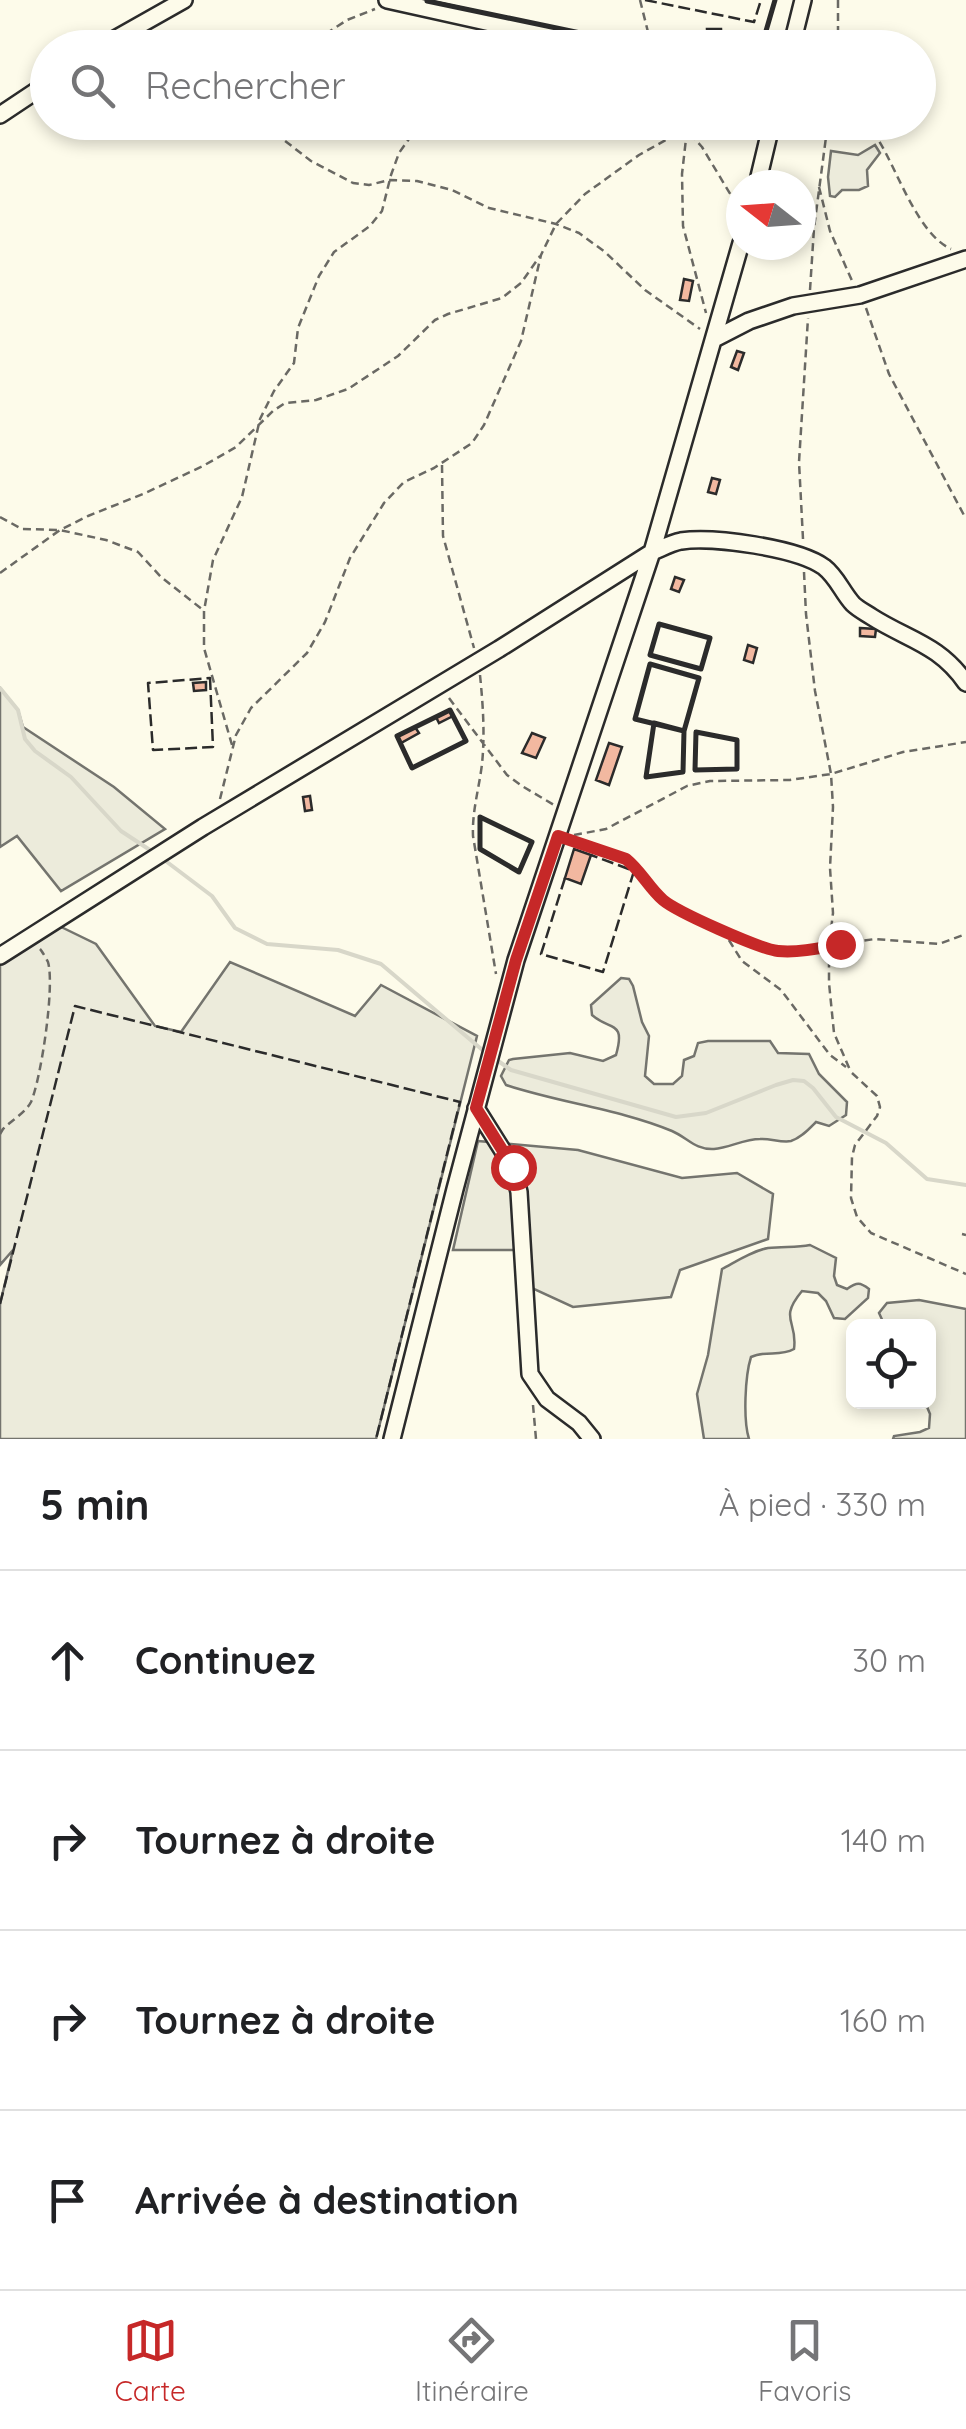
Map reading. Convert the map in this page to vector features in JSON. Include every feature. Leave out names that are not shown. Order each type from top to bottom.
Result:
[{"type":"street","points":[[131,30],[184,0]]},
{"type":"street","points":[[796,30],[803,0]]},
{"type":"street","points":[[391,1],[522,30]]},
{"type":"street","points":[[0,115],[30,95]]},
{"type":"street","points":[[761,170],[768,140]]},
{"type":"street","points":[[714,339],[793,306],[860,295],[959,254]]},
{"type":"street","points":[[392,1439],[516,960],[652,552],[736,260]]},
{"type":"street","points":[[0,956],[652,552],[676,542],[752,546],[804,556],[831,573],[854,605],[935,650],[966,683]]},
{"type":"street","points":[[476,1108],[513,1167],[519,1192],[530,1374],[547,1398],[579,1423],[592,1439]]},
{"type":"path","points":[[640,0],[648,30]]},
{"type":"path","points":[[838,0],[838,30]]},
{"type":"path","points":[[331,30],[391,1]]},
{"type":"path","points":[[284,140],[310,160],[353,183],[417,181],[452,190],[488,208],[579,233],[646,290],[714,339]]},
{"type":"path","points":[[233,746],[204,648],[204,611],[214,560],[242,497],[259,424],[274,391],[294,363],[298,328],[319,276],[334,252],[370,226],[382,211],[389,180],[407,140]]},
{"type":"path","points":[[0,574],[60,530],[203,466],[236,447],[285,403],[316,400],[348,389],[398,356],[436,320],[502,298],[521,283],[556,224],[585,194],[667,140]]},
{"type":"path","points":[[685,140],[683,226],[714,339]]},
{"type":"path","points":[[695,140],[726,187]]},
{"type":"path","points":[[825,140],[814,228],[799,462],[806,614],[831,774],[833,912],[829,946],[834,1033],[850,1070]]},
{"type":"path","points":[[879,140],[927,229],[939,244],[959,254]]},
{"type":"path","points":[[819,186],[830,231],[860,295],[888,374],[966,519]]},
{"type":"path","points":[[215,820],[233,746],[252,708],[308,653],[326,622],[350,558],[384,502],[404,482],[442,464],[472,443],[484,425],[521,340],[541,255]]},
{"type":"path","points":[[442,464],[443,536],[478,661],[483,746],[472,815],[473,836],[497,982]]},
{"type":"path","points":[[0,517],[22,530],[60,530],[138,552],[161,577],[204,611]]},
{"type":"path","points":[[440,684],[508,775],[566,812]]},
{"type":"path","points":[[558,836],[606,829],[687,786],[710,781],[790,780],[831,774],[903,752],[966,742]]},
{"type":"path","points":[[558,836],[626,859],[676,909],[777,951],[875,939],[938,944],[966,934]]},
{"type":"path","points":[[722,929],[742,961],[781,990],[830,1056],[877,1096],[878,1116],[852,1156],[851,1198],[857,1217],[871,1233],[966,1274]]},
{"type":"path","points":[[0,1134],[31,1102],[48,1016],[48,961],[32,935]]},
{"type":"path","points":[[533,1406],[536,1439]]},
{"type":"shaded area","points":[[875,145],[880,153],[867,170],[868,186],[830,196],[831,151],[858,155]]},
{"type":"shaded area","points":[[0,688],[18,710],[23,727],[114,787],[165,829],[61,891],[17,836],[0,847]]},
{"type":"shaded area","points":[[53,923],[96,944],[155,1026],[181,1032],[230,962],[355,1016],[381,985],[477,1036],[376,1439],[0,1439],[0,1304],[13,1250],[0,1265],[0,959]]},
{"type":"shaded area","points":[[621,978],[629,979],[633,986],[649,1036],[645,1076],[654,1084],[673,1084],[682,1076],[684,1060],[694,1056],[698,1043],[770,1041],[778,1053],[809,1054],[819,1074],[847,1102],[846,1115],[829,1126],[816,1122],[791,1141],[754,1139],[707,1149],[652,1123],[506,1085],[501,1076],[509,1060],[570,1053],[603,1061],[616,1055],[618,1031],[592,1015],[591,1005]]},
{"type":"shaded area","points":[[478,1141],[578,1150],[682,1178],[737,1173],[773,1194],[768,1239],[680,1270],[671,1297],[573,1307],[523,1284],[522,1250],[453,1250]]},
{"type":"shaded area","points":[[810,1245],[836,1258],[837,1285],[847,1289],[863,1285],[869,1289],[868,1298],[845,1319],[834,1318],[818,1293],[802,1291],[790,1314],[794,1349],[751,1357],[746,1398],[749,1439],[704,1439],[697,1394],[708,1355],[722,1269],[762,1249]]},
{"type":"shaded area","points":[[919,1300],[966,1309],[966,1439],[893,1439],[929,1428],[928,1409],[936,1409],[936,1319],[882,1319],[879,1313],[887,1303]]},
{"type":"building","points":[[684,279],[693,281],[689,301],[680,300]]},
{"type":"building","points":[[737,351],[744,353],[738,370],[731,367]]},
{"type":"building","points":[[712,478],[720,480],[716,494],[708,492]]},
{"type":"building","points":[[675,577],[684,580],[679,592],[671,589]]},
{"type":"building","points":[[860,628],[876,629],[875,637],[860,636]]},
{"type":"building","points":[[748,645],[757,648],[753,663],[744,660]]},
{"type":"building","points":[[206,682],[206,690],[194,691],[193,683]]},
{"type":"building","points":[[450,710],[453,716],[439,723],[436,717]]},
{"type":"building","points":[[415,727],[419,733],[401,743],[397,736]]},
{"type":"building","points":[[532,733],[545,738],[536,758],[522,753]]},
{"type":"building","points":[[609,743],[622,747],[609,785],[596,780]]},
{"type":"building","points":[[310,796],[312,810],[305,811],[303,797]]},
{"type":"building","points":[[574,849],[591,855],[581,884],[565,878]]},
{"type":"waterway","points":[[0,688],[18,710],[25,739],[35,751],[71,777],[121,831],[156,854]]},
{"type":"waterway","points":[[163,859],[212,896],[235,928],[267,944],[338,950],[381,964],[486,1053]]},
{"type":"waterway","points":[[494,1058],[511,1070],[676,1117],[706,1113],[776,1085],[804,1081],[836,1117],[886,1143],[927,1179],[966,1185]]},
{"type":"fence","points":[[645,0],[754,22],[761,0]]},
{"type":"fence","points":[[210,678],[213,747],[153,750],[148,683],[210,678]]},
{"type":"fence","points":[[565,878],[541,954],[603,972],[634,871],[591,855]]},
{"type":"fence","points":[[0,1304],[75,1006],[460,1102],[376,1439]]},
{"type":"wall","points":[[766,30],[775,0]]},
{"type":"wall","points":[[427,1],[566,30]]},
{"type":"wall","points":[[659,624],[710,638],[701,669],[650,655],[659,624]]},
{"type":"wall","points":[[650,664],[699,678],[684,731],[635,719],[650,664]]},
{"type":"wall","points":[[450,710],[466,741],[412,768],[397,736],[450,710]]},
{"type":"wall","points":[[654,723],[684,731],[683,772],[646,777],[654,723]]},
{"type":"wall","points":[[696,732],[737,740],[737,769],[695,770],[696,732]]},
{"type":"wall","points":[[480,817],[532,842],[519,872],[480,849],[480,817]]},
{"type":"route","points":[[513,1167],[476,1108],[516,960],[558,836],[626,859],[676,909],[759,946],[777,951],[840,944]]}]
